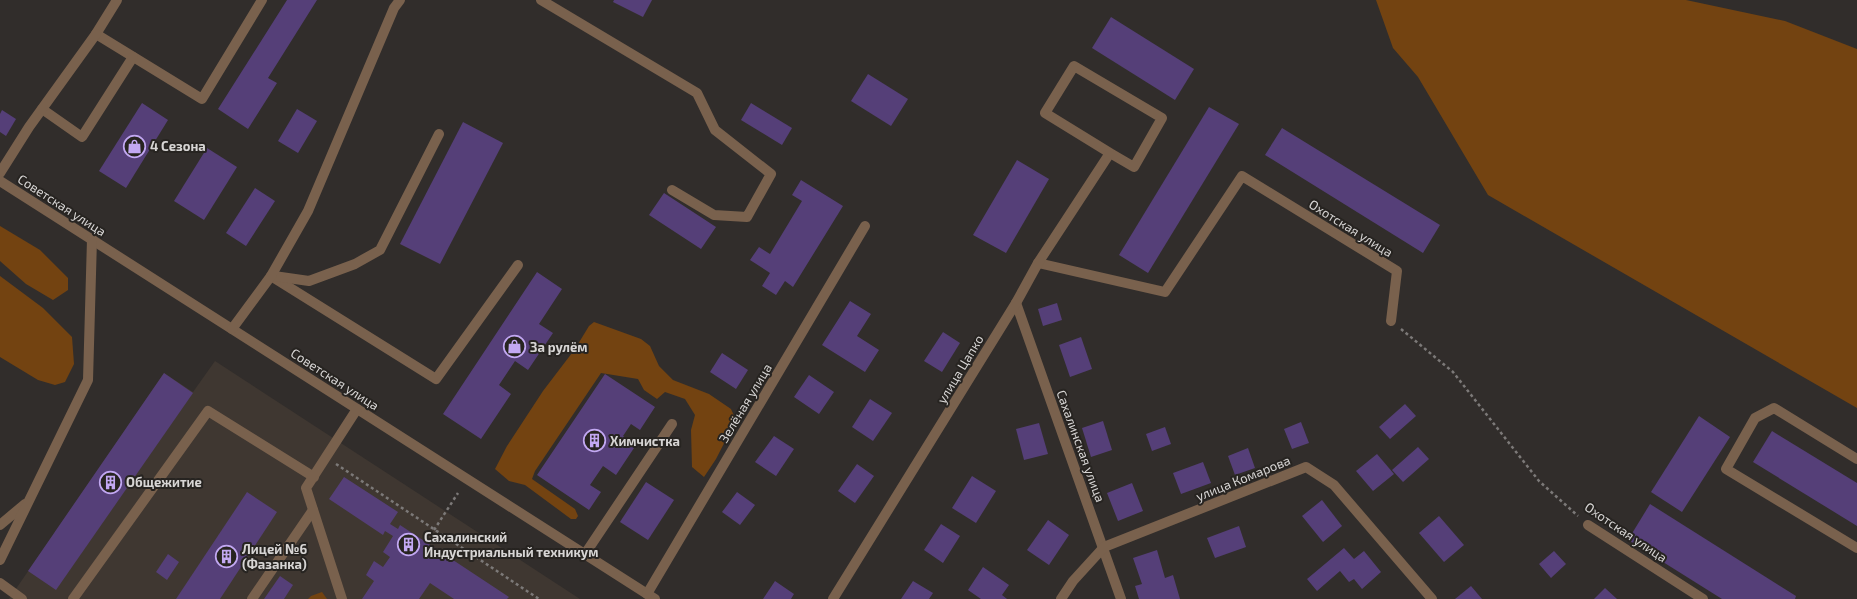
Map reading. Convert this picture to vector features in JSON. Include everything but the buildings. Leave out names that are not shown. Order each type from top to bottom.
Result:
[{"type":"street","points":[[0,173],[42,109],[96,34],[117,0]]},
{"type":"street","points":[[96,34],[202,99],[262,0]]},
{"type":"street","points":[[232,329],[270,276],[308,211],[394,8],[400,0]]},
{"type":"street","points":[[541,0],[697,93],[716,130],[771,174],[747,217],[714,215],[672,190]]},
{"type":"street","points":[[42,109],[82,137],[133,57]]},
{"type":"street","points":[[1074,66],[1162,118],[1134,167],[1110,153],[1045,113],[1074,66]]},
{"type":"street","points":[[270,276],[309,281],[355,264],[380,250],[439,134]]},
{"type":"street","name":"улица Цапко","points":[[833,599],[1016,303],[1038,263],[1110,153]]},
{"type":"street","name":"Охотская улица","points":[[1038,263],[1165,292],[1242,176],[1397,271],[1391,321]]},
{"type":"street","name":"Советская улица","points":[[0,181],[651,596]]},
{"type":"street","name":"Зелёная улица","points":[[651,596],[865,226]]},
{"type":"street","points":[[0,560],[88,380],[92,239]]},
{"type":"street","points":[[270,276],[436,379],[518,265]]},
{"type":"street","name":"Сахалинская улица","points":[[1016,303],[1104,547],[1121,599]]},
{"type":"street","points":[[1857,459],[1774,408],[1756,418],[1726,469],[1857,548]]},
{"type":"street","points":[[342,599],[306,488],[357,409]]},
{"type":"street","points":[[73,599],[208,411],[314,477]]},
{"type":"street","points":[[585,554],[672,424]]},
{"type":"street","name":"улица Комарова","points":[[1061,599],[1073,581],[1104,547],[1306,467],[1334,485],[1432,599]]},
{"type":"street","points":[[0,524],[28,501]]},
{"type":"street","points":[[252,599],[313,510]]},
{"type":"street","name":"Охотская улица","points":[[1588,525],[1703,599]]},
{"type":"street","points":[[0,582],[22,599]]},
{"type":"path","name":"Охотская улица","points":[[1391,321],[1453,372],[1539,481],[1588,525]]},
{"type":"path","points":[[326,458],[539,599]]},
{"type":"path","points":[[434,530],[458,493]]},
{"type":"shaded area","points":[[1376,0],[1686,0],[1785,21],[1857,49],[1857,408],[1488,195],[1418,77],[1393,48]]},
{"type":"shaded area","points":[[0,226],[40,250],[68,278],[68,290],[53,300],[26,284],[0,261]]},
{"type":"shaded area","points":[[0,276],[43,308],[72,337],[74,364],[65,382],[55,385],[38,380],[0,357]]},
{"type":"shaded area","points":[[594,322],[641,339],[650,346],[659,366],[673,380],[709,394],[731,409],[736,420],[716,459],[704,477],[692,467],[691,430],[695,415],[685,399],[665,392],[657,399],[644,390],[638,379],[601,373],[535,471],[532,479],[575,509],[578,516],[576,519],[571,519],[525,485],[509,481],[495,469],[507,446],[543,391],[575,349],[589,326]]},
{"type":"shaded area","points":[[215,361],[580,599],[9,599],[164,373],[193,392]]},
{"type":"shaded area","points":[[322,592],[327,599],[308,599],[311,596]]},
{"type":"place","name":"4 Сезона","points":[[134,146]]},
{"type":"place","name":"За рулём","points":[[515,347]]},
{"type":"place","name":"Химчистка","points":[[595,441]]},
{"type":"place","name":"Общежитие","points":[[110,482]]},
{"type":"place","name":"Сахалинский Индустриальный техникум","points":[[408,544]]},
{"type":"place","name":"Лицей №6 (Фазанка)","points":[[227,556]]}]
